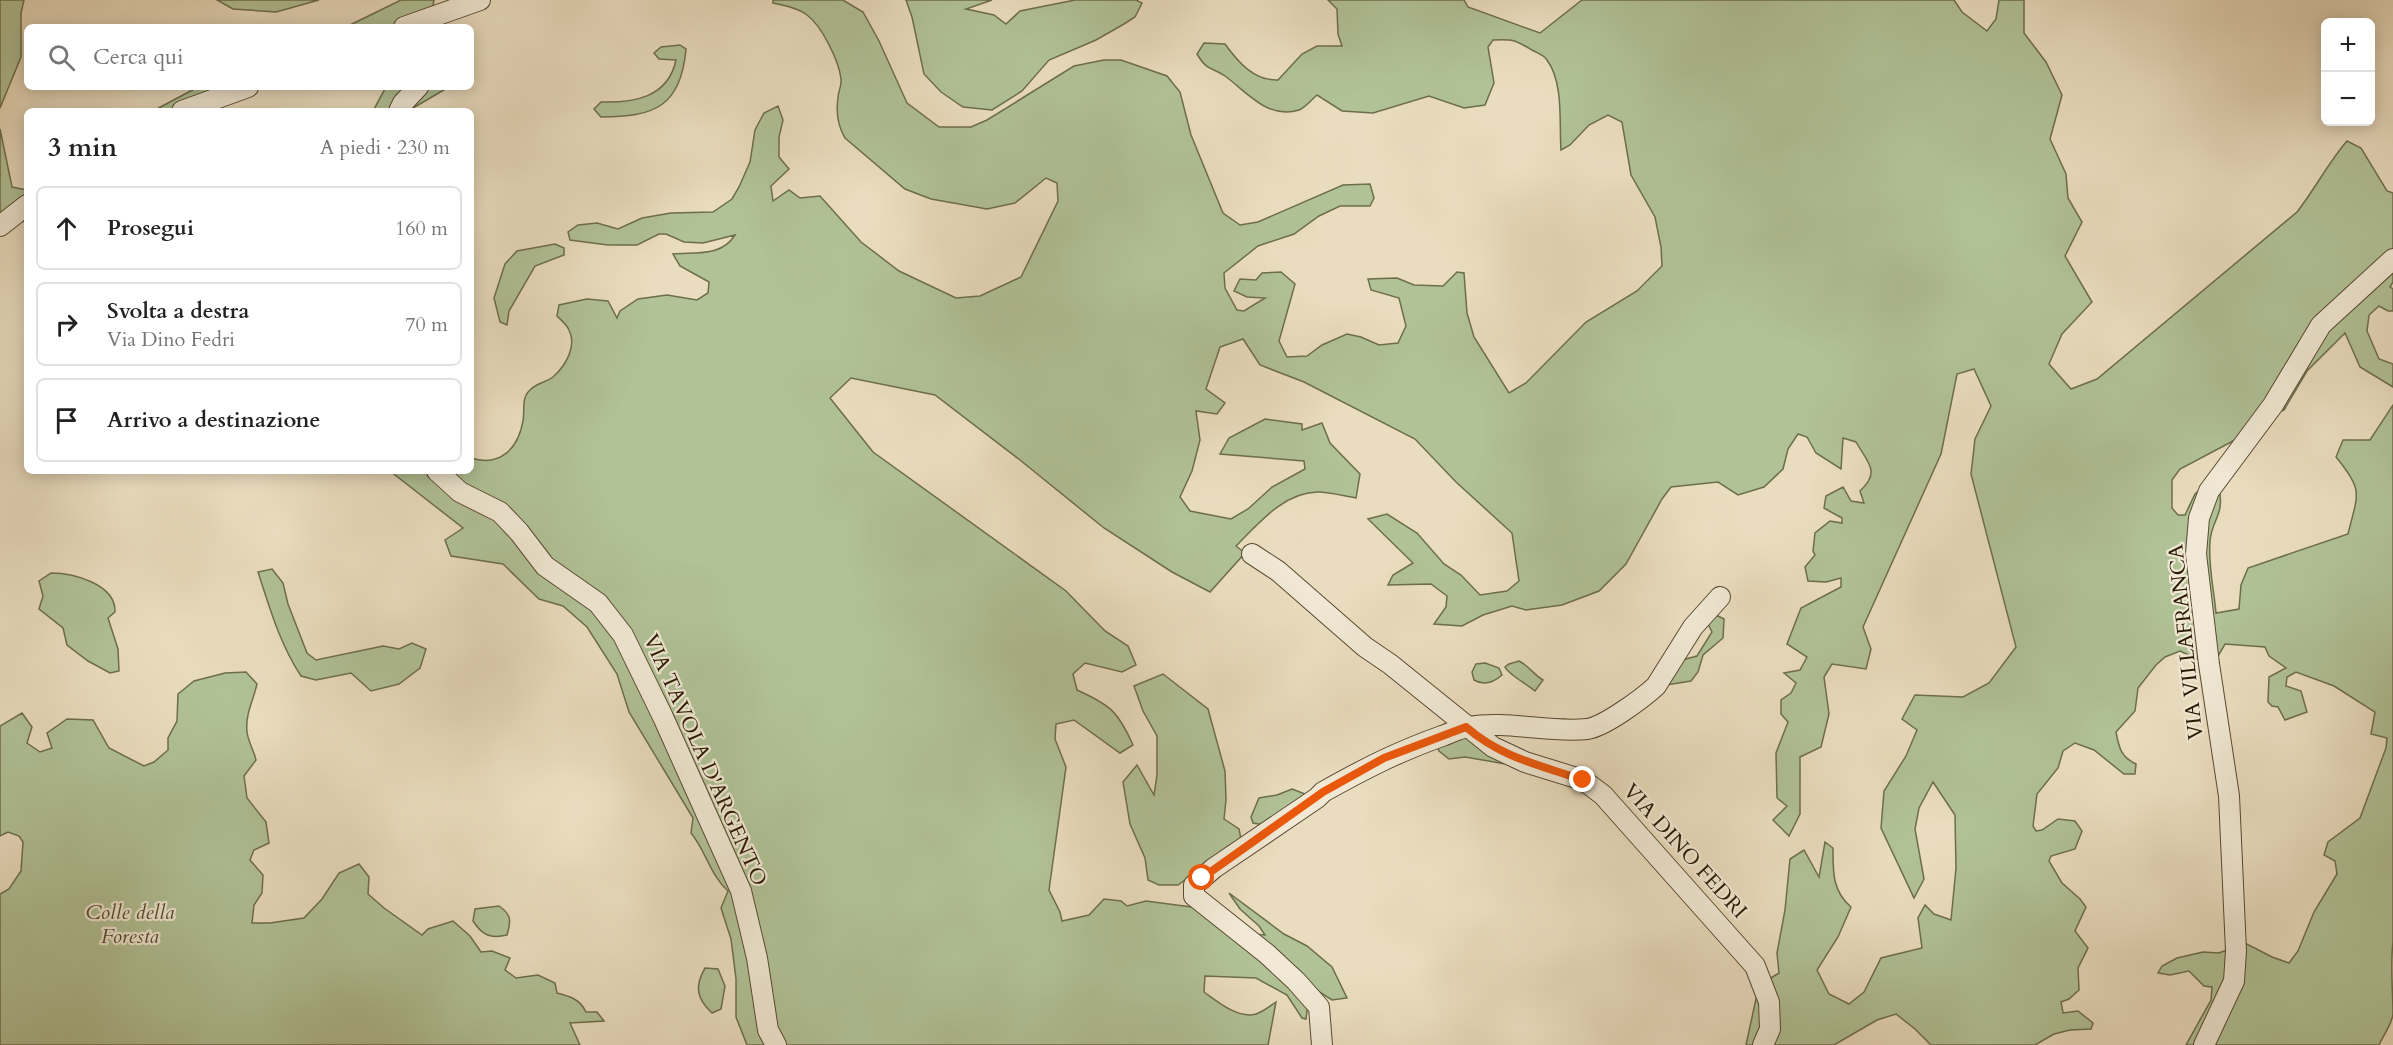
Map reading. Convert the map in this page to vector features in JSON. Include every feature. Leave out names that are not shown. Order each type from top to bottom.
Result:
[{"type":"street","points":[[423,24],[454,19],[480,0]]},
{"type":"street","points":[[190,108],[240,90]]},
{"type":"street","points":[[400,108],[415,90]]},
{"type":"street","points":[[0,226],[24,208]]},
{"type":"street","name":"VIA VILLAFRANCA","points":[[2204,1045],[2234,981],[2236,951],[2229,796],[2209,664],[2196,555],[2199,518],[2209,491],[2273,405],[2321,325],[2393,259]]},
{"type":"street","name":"VIA TAVOLA D'ARGENTO","points":[[440,474],[460,492],[500,512],[545,566],[598,603],[623,635],[663,717],[741,891],[757,958],[768,1030],[776,1045]]},
{"type":"street","name":"VIA DINO FEDRI","points":[[1252,554],[1278,570],[1365,647],[1390,664],[1492,747],[1525,762],[1583,780],[1603,795],[1755,966],[1769,1002],[1770,1029],[1763,1045]]},
{"type":"street","points":[[1322,1045],[1319,1007],[1267,954],[1194,896],[1194,885],[1214,868],[1323,792],[1384,758],[1466,727],[1500,725],[1589,729],[1608,720],[1656,686],[1693,627],[1720,597]]},
{"type":"green space","points":[[0,0],[24,0],[21,13],[21,57],[0,108]]},
{"type":"green space","points":[[217,0],[319,0],[276,12],[233,9]]},
{"type":"green space","points":[[401,0],[434,0],[433,6],[403,24],[352,24]]},
{"type":"green space","points":[[773,0],[843,0],[863,12],[907,103],[939,127],[971,127],[987,120],[1074,66],[1104,60],[1121,60],[1167,76],[1180,92],[1191,135],[1223,213],[1240,225],[1258,222],[1343,185],[1370,184],[1374,198],[1370,206],[1340,206],[1319,216],[1294,234],[1258,246],[1224,273],[1225,288],[1237,310],[1244,311],[1265,298],[1247,297],[1234,291],[1240,279],[1256,280],[1262,273],[1281,272],[1295,284],[1279,341],[1287,357],[1307,356],[1322,345],[1347,334],[1379,345],[1398,343],[1406,326],[1399,298],[1371,290],[1368,279],[1397,278],[1414,285],[1443,286],[1457,272],[1464,273],[1467,313],[1474,337],[1509,393],[1526,383],[1586,322],[1637,291],[1662,266],[1655,217],[1631,175],[1622,122],[1608,115],[1589,125],[1570,145],[1561,150],[1558,91],[1552,69],[1542,55],[1510,40],[1493,40],[1488,47],[1494,83],[1485,105],[1464,108],[1429,96],[1373,113],[1342,111],[1317,95],[1299,110],[1288,112],[1268,108],[1225,76],[1204,64],[1197,54],[1204,43],[1225,44],[1241,64],[1254,74],[1278,80],[1302,54],[1317,46],[1342,46],[1338,34],[1337,9],[1328,0],[1464,0],[1468,7],[1540,33],[1582,0],[1954,0],[1962,12],[1987,31],[1996,19],[1999,0],[2024,0],[2024,33],[2046,62],[2062,95],[2050,139],[2066,174],[2068,198],[2082,222],[2065,256],[2092,302],[2062,334],[2049,364],[2071,389],[2097,379],[2297,212],[2347,141],[2361,148],[2387,191],[2393,193],[2393,282],[2390,287],[2393,289],[2393,311],[2379,306],[2369,315],[2367,331],[2379,359],[2393,364],[2393,387],[2360,367],[2345,333],[2307,371],[2284,410],[2263,416],[2233,441],[2180,469],[2172,480],[2172,508],[2178,515],[2185,515],[2195,494],[2208,483],[2219,488],[2219,512],[2211,535],[2210,551],[2216,613],[2239,609],[2241,585],[2248,568],[2348,534],[2356,501],[2355,485],[2336,457],[2343,440],[2370,440],[2393,405],[2393,1014],[2379,1045],[2186,1045],[2211,1000],[2212,987],[2204,986],[2189,971],[2170,975],[2158,973],[2162,966],[2177,958],[2203,952],[2219,953],[2245,943],[2289,963],[2298,951],[2314,912],[2337,874],[2335,861],[2324,855],[2328,842],[2360,818],[2386,748],[2387,738],[2371,734],[2375,712],[2334,686],[2296,672],[2287,677],[2286,686],[2301,691],[2307,712],[2285,720],[2278,707],[2268,702],[2269,677],[2286,668],[2269,656],[2265,647],[2225,644],[2214,663],[2204,662],[2180,651],[2165,657],[2138,688],[2135,711],[2116,732],[2122,751],[2136,764],[2135,774],[2124,774],[2094,750],[2075,743],[2063,751],[2058,768],[2037,794],[2033,826],[2036,831],[2042,830],[2058,819],[2075,821],[2082,831],[2075,849],[2051,856],[2049,861],[2062,883],[2086,907],[2075,931],[2088,948],[2078,968],[2079,990],[2069,999],[2061,1002],[2063,1013],[2078,1011],[2093,1023],[2091,1029],[2070,1030],[2054,1034],[2035,1045],[1931,1045],[1896,1014],[1877,1020],[1834,1045],[1746,1045],[1759,985],[1779,973],[1777,953],[1785,910],[1790,859],[1804,850],[1819,877],[1825,842],[1833,848],[1837,887],[1851,907],[1838,937],[1817,970],[1829,994],[1849,1004],[1864,992],[1881,958],[1922,948],[1918,918],[1925,905],[1934,914],[1951,920],[1956,868],[1955,815],[1933,782],[1919,808],[1915,829],[1924,879],[1914,898],[1881,828],[1884,791],[1906,756],[1917,730],[1902,719],[1915,695],[1963,697],[1989,683],[2016,647],[1971,474],[1975,439],[1991,406],[1974,369],[1957,374],[1941,454],[1863,627],[1871,649],[1866,669],[1832,664],[1824,677],[1829,714],[1821,747],[1800,757],[1800,814],[1789,836],[1773,820],[1787,806],[1777,798],[1776,753],[1788,722],[1781,714],[1781,700],[1791,693],[1796,683],[1784,673],[1800,670],[1807,657],[1787,644],[1801,608],[1841,587],[1841,578],[1826,582],[1808,581],[1805,567],[1815,555],[1813,551],[1815,533],[1830,521],[1842,523],[1842,518],[1824,508],[1826,496],[1843,487],[1851,501],[1864,503],[1860,491],[1871,473],[1868,462],[1856,442],[1843,438],[1841,469],[1816,453],[1807,437],[1798,434],[1788,449],[1783,469],[1764,487],[1738,495],[1718,482],[1671,487],[1626,564],[1599,591],[1562,605],[1526,610],[1512,606],[1483,615],[1462,626],[1434,624],[1446,607],[1447,596],[1431,584],[1388,585],[1393,575],[1413,563],[1368,519],[1387,514],[1417,533],[1444,564],[1461,575],[1480,595],[1507,591],[1519,581],[1512,533],[1456,482],[1415,439],[1304,382],[1260,365],[1243,339],[1220,347],[1206,389],[1225,403],[1217,414],[1196,411],[1200,440],[1192,471],[1180,497],[1190,511],[1231,519],[1248,509],[1272,487],[1305,469],[1304,461],[1220,454],[1229,438],[1265,419],[1302,424],[1302,430],[1322,423],[1330,443],[1360,474],[1356,498],[1323,492],[1306,493],[1294,497],[1272,511],[1236,546],[1245,553],[1210,592],[1172,572],[1104,528],[935,395],[851,378],[830,398],[873,452],[1066,591],[1105,631],[1128,646],[1136,665],[1122,672],[1085,663],[1073,674],[1077,690],[1112,710],[1123,724],[1133,745],[1120,753],[1074,720],[1056,724],[1055,739],[1066,767],[1049,890],[1062,921],[1089,915],[1104,899],[1121,901],[1127,906],[1146,901],[1207,909],[1251,934],[1265,935],[1259,926],[1240,909],[1229,893],[1284,934],[1307,946],[1332,967],[1347,998],[1332,1000],[1315,989],[1308,1003],[1306,1019],[1302,1018],[1287,995],[1256,978],[1205,976],[1204,992],[1235,1012],[1256,1014],[1276,1002],[1268,1045],[747,1045],[736,1017],[736,979],[731,939],[721,908],[728,891],[717,878],[691,833],[693,818],[629,712],[617,674],[587,627],[563,606],[539,599],[503,564],[451,556],[445,540],[463,528],[394,474],[474,474],[474,459],[491,460],[499,458],[512,447],[521,431],[527,393],[554,376],[563,366],[571,349],[569,330],[557,316],[559,305],[587,299],[608,301],[617,318],[620,311],[638,299],[667,295],[697,300],[708,293],[709,282],[680,266],[673,254],[716,250],[723,247],[735,235],[703,243],[684,242],[666,234],[659,234],[637,245],[608,245],[570,240],[568,232],[578,225],[597,223],[618,229],[642,218],[671,213],[713,212],[732,199],[750,162],[755,130],[764,113],[778,106],[783,120],[779,137],[779,157],[789,169],[771,186],[773,201],[789,190],[800,198],[820,196],[861,242],[899,271],[956,298],[980,296],[1021,277],[1058,201],[1057,183],[1046,178],[1015,203],[987,209],[931,199],[905,189],[845,138],[837,113],[840,72],[829,44],[818,27],[803,13],[791,7],[773,3]]},
{"type":"green space","points":[[906,0],[992,0],[966,9],[994,15],[1006,24],[1020,11],[1075,0],[1136,0],[1142,3],[1135,17],[1124,24],[1096,40],[1049,60],[1022,91],[992,110],[963,107],[941,92],[924,74],[912,17]]},
{"type":"green space","points":[[680,45],[686,49],[683,69],[671,96],[661,105],[636,115],[620,116],[601,117],[594,109],[601,102],[637,99],[657,90],[672,73],[676,60],[659,59],[654,53],[661,47]]},
{"type":"green space","points":[[192,90],[228,90],[206,108],[159,108]]},
{"type":"green space","points":[[384,90],[444,90],[413,108],[375,108]]},
{"type":"green space","points":[[0,129],[12,187],[24,189],[24,222],[0,216]]},
{"type":"green space","points":[[555,244],[564,248],[564,255],[535,266],[509,311],[507,325],[500,322],[494,298],[505,264],[517,251]]},
{"type":"green space","points":[[272,569],[283,583],[288,604],[307,653],[316,660],[383,646],[399,649],[412,643],[426,649],[420,668],[399,684],[371,691],[351,673],[316,680],[301,676],[281,639],[258,572]]},
{"type":"green space","points":[[51,573],[81,578],[101,587],[109,594],[115,612],[108,618],[118,649],[119,671],[110,673],[88,661],[67,645],[63,628],[39,609],[43,596],[39,581]]},
{"type":"green space","points":[[1714,614],[1724,619],[1723,638],[1703,655],[1698,672],[1691,681],[1666,685],[1682,660],[1697,656],[1712,632],[1706,620]]},
{"type":"green space","points":[[1519,661],[1543,680],[1535,691],[1505,667]]},
{"type":"green space","points":[[1485,663],[1499,668],[1502,675],[1488,683],[1474,680],[1472,672],[1476,664]]},
{"type":"green space","name":"Colle della Foresta","points":[[246,672],[257,684],[248,714],[247,726],[256,760],[244,776],[247,798],[266,822],[269,843],[254,850],[250,860],[263,875],[262,893],[254,905],[252,923],[304,918],[322,899],[339,873],[359,864],[369,877],[368,894],[422,935],[428,929],[453,921],[470,936],[481,952],[492,951],[510,958],[505,970],[516,978],[538,975],[555,983],[557,993],[577,1001],[586,1012],[597,1012],[604,1021],[570,1023],[580,1045],[0,1045],[0,894],[9,889],[21,871],[23,842],[19,836],[8,832],[0,836],[0,726],[22,713],[32,727],[27,743],[40,752],[52,748],[47,733],[67,719],[93,720],[109,748],[144,766],[154,762],[168,750],[168,738],[177,721],[178,694],[194,681],[225,673]]},
{"type":"green space","points":[[1163,674],[1208,709],[1225,771],[1224,819],[1239,829],[1241,839],[1178,885],[1159,885],[1148,880],[1145,858],[1130,824],[1123,782],[1137,765],[1154,795],[1157,775],[1157,736],[1143,711],[1134,686]]},
{"type":"green space","points":[[1458,729],[1504,753],[1506,764],[1465,757],[1449,759],[1439,751],[1437,746]]},
{"type":"green space","points":[[1292,789],[1305,794],[1302,818],[1270,826],[1253,823],[1251,817],[1259,798],[1277,795]]},
{"type":"green space","points":[[499,906],[506,912],[509,919],[507,935],[487,935],[473,921],[475,909]]},
{"type":"green space","points":[[705,968],[718,969],[725,986],[721,1009],[712,1013],[700,998],[698,987]]},
{"type":"route","points":[[1202,878],[1323,792],[1384,758],[1466,727],[1492,747],[1525,762],[1583,780]]}]
